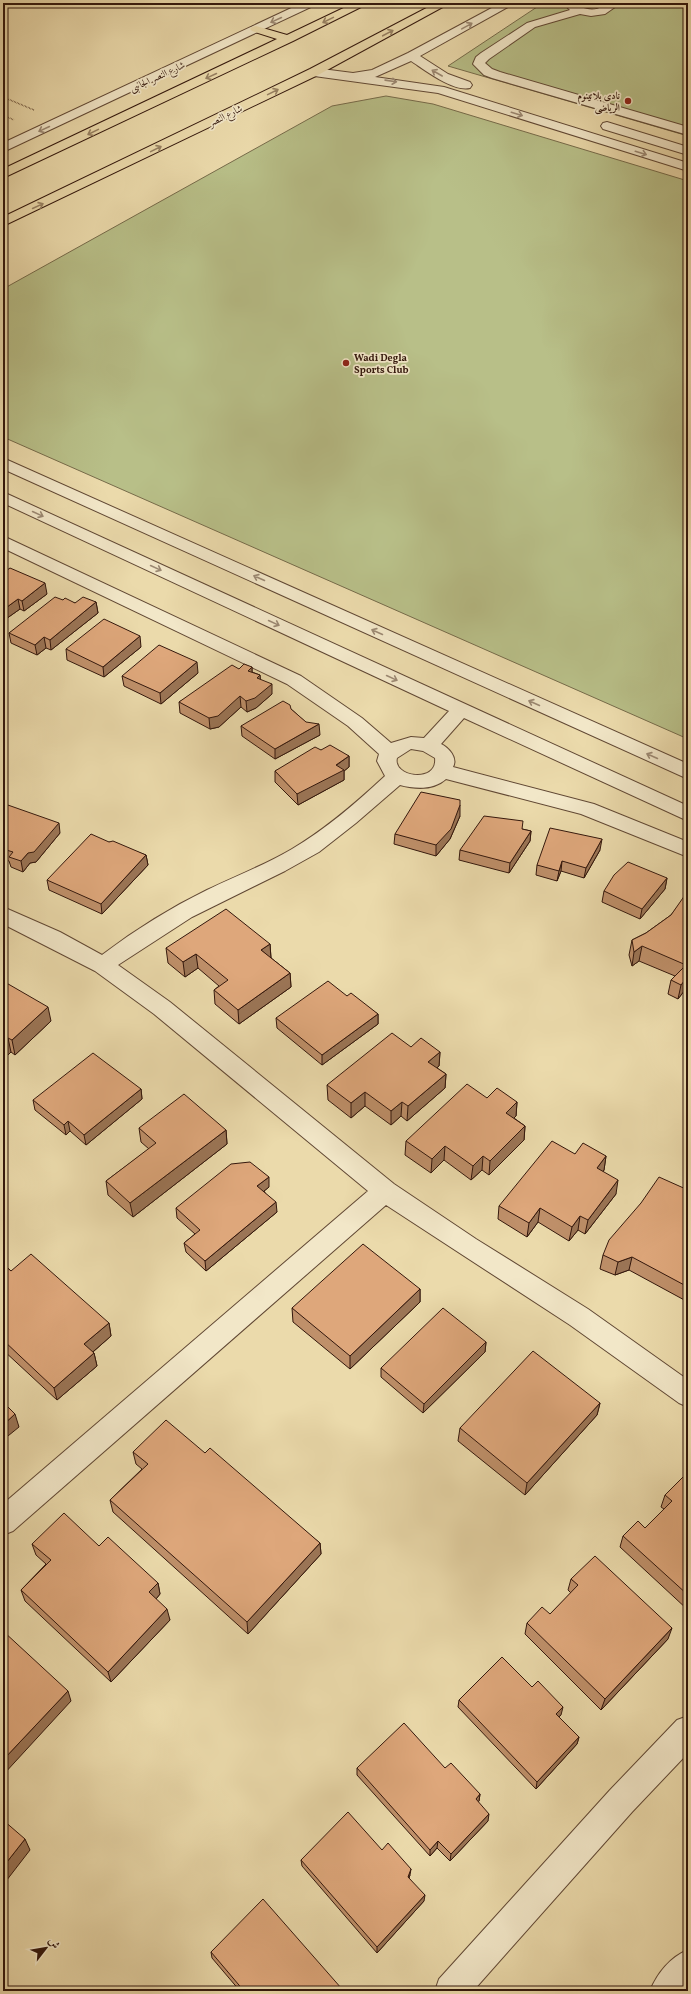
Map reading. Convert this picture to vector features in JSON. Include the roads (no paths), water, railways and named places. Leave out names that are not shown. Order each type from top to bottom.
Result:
[{"type":"main road","points":[[3,174],[363,3]]},
{"type":"main road","name":"شارع النصر","points":[[3,222],[314,72],[444,3]]},
{"type":"main road","points":[[256,29],[289,39]]},
{"type":"street","name":"شارع النصر الجانبى","points":[[3,148],[311,3]]},
{"type":"street","points":[[353,76],[375,73],[412,56],[509,3]]},
{"type":"street","points":[[607,3],[609,7],[601,12],[573,5],[531,25],[484,56],[480,60],[479,64],[488,72],[496,75],[688,131]]},
{"type":"street","points":[[412,56],[432,70],[455,81],[477,88]]},
{"type":"street","points":[[314,72],[398,82],[440,90],[688,168]]},
{"type":"street","points":[[440,90],[455,81]]},
{"type":"street","points":[[598,124],[688,151]]},
{"type":"street","points":[[3,463],[688,772]]},
{"type":"street","points":[[3,497],[460,710],[688,814]]},
{"type":"street","points":[[3,541],[294,680],[355,722],[390,753]]},
{"type":"street","points":[[429,745],[460,710]]},
{"type":"street","points":[[420,743],[429,745],[442,754],[445,766],[437,776],[422,781],[413,781],[397,776],[387,765],[387,759],[390,753],[402,744],[420,743]]},
{"type":"street","points":[[442,771],[587,809],[652,834],[688,850]]},
{"type":"street","points":[[102,965],[134,942],[188,909],[278,865],[317,843],[352,817],[397,776]]},
{"type":"street","points":[[3,915],[52,938],[102,965],[162,1008],[385,1190],[467,1246],[579,1317],[688,1395]]},
{"type":"street","points":[[3,1522],[385,1190]]},
{"type":"street","points":[[451,1991],[621,1801],[688,1731]]},
{"type":"street","points":[[666,1991],[688,1966]]},
{"type":"place","name":"نادى بلاتينوم الرياضى","points":[[628,101]]},
{"type":"place","name":"Wadi Degla Sports Club","points":[[346,363]]}]
